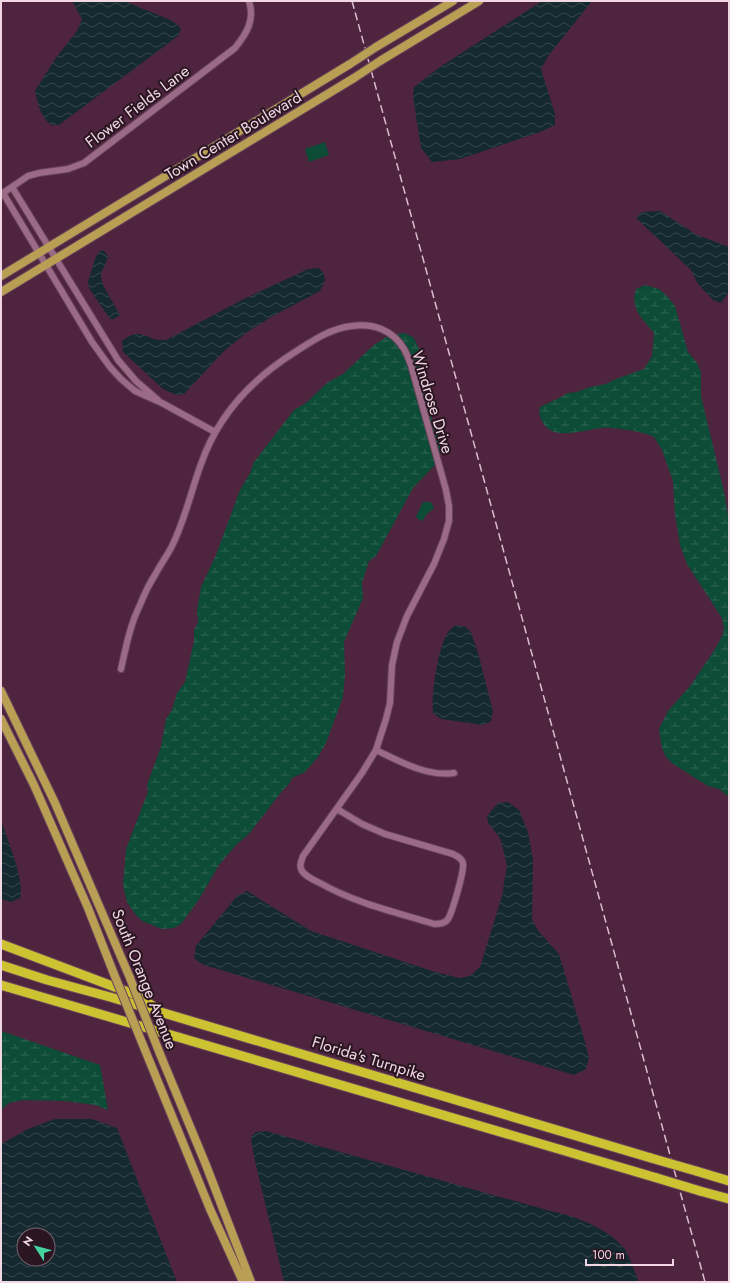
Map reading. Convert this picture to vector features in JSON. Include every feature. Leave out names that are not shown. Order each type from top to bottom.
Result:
[{"type":"highway","points":[[1,944],[136,994],[162,1012]]},
{"type":"highway","name":"Florida's Turnpike","points":[[1,965],[47,980],[162,1012],[729,1181]]},
{"type":"highway","name":"Florida's Turnpike","points":[[1,985],[729,1200]]},
{"type":"main road","name":"Town Center Boulevard","points":[[1,276],[452,1]]},
{"type":"main road","name":"Town Center Boulevard","points":[[1,292],[479,1]]},
{"type":"main road","name":"South Orange Avenue","points":[[1,692],[54,803],[130,978],[251,1282]]},
{"type":"main road","name":"South Orange Avenue","points":[[1,719],[34,785],[88,908],[210,1209],[243,1282]]},
{"type":"street","name":"Flower Fields Lane","points":[[39,253],[3,193],[28,176],[68,169],[84,163],[236,48],[246,35],[251,22],[251,6],[249,1]]},
{"type":"street","points":[[12,187],[118,360],[136,381],[162,403]]},
{"type":"street","points":[[39,253],[92,342],[110,367],[121,379],[135,391],[162,403],[215,432]]},
{"type":"street","name":"Windrose Drive","points":[[122,669],[129,635],[139,606],[153,577],[172,547],[186,514],[201,463],[215,432],[235,403],[254,382],[282,360],[315,339],[343,327],[361,324],[377,326],[387,331],[404,349],[411,365],[446,490],[449,506],[449,521],[444,540],[434,564],[406,616],[396,642],[392,665],[390,703],[376,750],[300,864],[302,871],[308,877],[336,892],[434,924],[442,924],[447,920],[451,912],[463,871],[464,863],[460,858],[453,854],[385,834],[362,824],[337,809]]},
{"type":"street","points":[[92,342],[102,336]]},
{"type":"street","points":[[376,750],[416,768],[435,773],[454,773]]},
{"type":"green space","points":[[325,142],[329,155],[309,162],[305,149]]},
{"type":"green space","points":[[645,285],[659,289],[675,306],[688,352],[697,363],[701,372],[701,396],[725,496],[729,522],[729,797],[719,789],[708,786],[673,764],[666,757],[662,748],[659,729],[668,711],[691,685],[717,646],[723,634],[724,628],[722,618],[687,564],[680,545],[675,514],[673,481],[662,450],[654,437],[629,430],[602,428],[570,433],[553,432],[547,428],[542,421],[539,411],[540,407],[568,393],[606,384],[644,369],[652,356],[654,333],[638,313],[635,296],[636,289]]},
{"type":"green space","points":[[404,333],[413,337],[421,352],[421,384],[430,400],[430,414],[442,442],[442,451],[434,466],[413,488],[376,556],[369,561],[362,583],[363,598],[344,642],[345,674],[343,697],[326,743],[318,757],[305,772],[292,778],[289,784],[249,834],[236,845],[219,865],[198,901],[181,924],[174,928],[162,929],[142,921],[127,902],[123,885],[126,849],[148,792],[147,785],[161,747],[166,719],[172,710],[177,693],[185,682],[194,641],[194,630],[198,623],[197,610],[201,587],[216,555],[240,490],[250,473],[254,462],[294,410],[306,403],[327,383],[343,374],[374,345],[389,335]]},
{"type":"green space","points":[[423,502],[431,502],[434,508],[421,521],[416,517]]},
{"type":"green space","points":[[1,1031],[100,1065],[108,1110],[95,1105],[65,1101],[23,1100],[9,1103],[1,1110]]},
{"type":"water","points":[[72,1],[124,1],[168,19],[177,24],[181,29],[178,36],[59,125],[51,125],[42,114],[38,105],[35,91],[55,59],[77,31],[82,19]]},
{"type":"water","points":[[542,1],[592,1],[549,55],[541,69],[555,114],[555,125],[540,132],[460,159],[432,162],[421,148],[413,97],[414,87],[440,67]]},
{"type":"water","points":[[660,211],[697,235],[729,247],[729,292],[721,303],[713,300],[698,284],[691,270],[636,218],[642,212]]},
{"type":"water","points":[[101,250],[108,256],[101,274],[101,279],[120,315],[112,320],[89,288],[88,282],[96,256]]},
{"type":"water","points":[[319,268],[324,274],[325,280],[320,291],[271,317],[246,333],[225,350],[184,394],[177,395],[163,389],[123,352],[122,341],[129,336],[140,334],[154,339],[166,340],[244,299],[308,269]]},
{"type":"water","points":[[456,625],[466,627],[471,632],[478,653],[493,711],[491,721],[483,725],[441,719],[433,713],[434,683],[439,658],[445,638],[450,630]]},
{"type":"water","points":[[508,802],[519,810],[528,832],[533,860],[532,920],[539,932],[559,954],[589,1058],[586,1069],[574,1075],[204,965],[194,957],[196,946],[237,896],[247,891],[311,931],[435,972],[460,978],[470,976],[480,967],[502,896],[507,865],[500,838],[488,823],[487,816],[498,803]]},
{"type":"water","points":[[1,820],[15,859],[20,881],[20,898],[11,902],[1,899]]},
{"type":"water","points":[[55,1119],[92,1119],[117,1128],[177,1282],[1,1282],[1,1144],[28,1129]]},
{"type":"water","points":[[266,1131],[582,1220],[618,1241],[630,1259],[639,1282],[284,1282],[254,1157],[251,1137],[256,1132]]},
{"type":"railway","points":[[352,1],[705,1282]]}]
